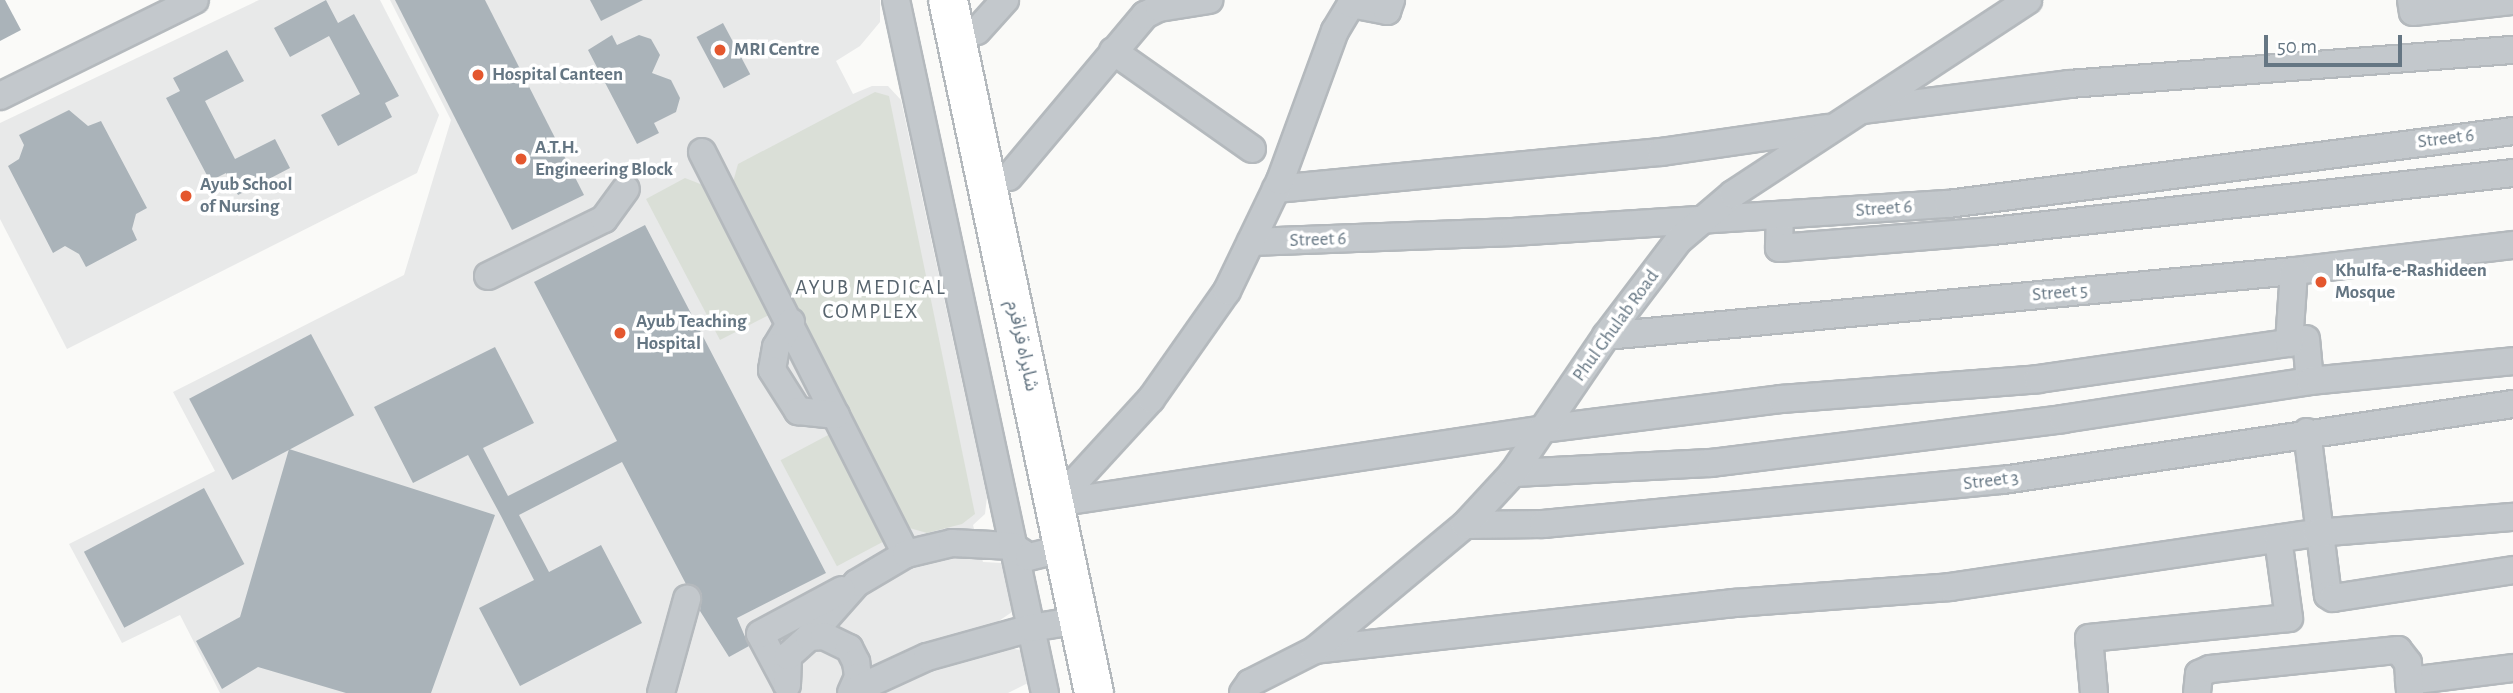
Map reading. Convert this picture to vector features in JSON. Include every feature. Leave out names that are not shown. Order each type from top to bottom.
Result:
[{"type":"highway","name":"شاہراہ قراقرم","points":[[948,0],[1094,693]]},
{"type":"highway","name":"شاہراہ قراقرم","points":[[974,15],[1116,693]]},
{"type":"street","points":[[0,96],[195,0]]},
{"type":"street","points":[[896,0],[1045,693]]},
{"type":"street","points":[[974,15],[1005,0]]},
{"type":"street","points":[[1009,177],[1133,26],[1159,8],[1209,0]]},
{"type":"street","points":[[1075,492],[1152,399],[1227,291],[1276,189],[1351,4],[1387,11],[1391,0]]},
{"type":"street","name":"Phul Ghulab Road","points":[[1243,693],[1250,684],[1315,650],[1465,525],[1513,473],[1606,336],[1679,240],[1701,220],[1833,127],[2028,0]]},
{"type":"street","points":[[2411,0],[2413,12],[2513,1]]},
{"type":"street","points":[[1858,111],[2069,84],[2513,50]]},
{"type":"street","points":[[1113,51],[1252,149]]},
{"type":"street","points":[[1276,189],[1661,152],[1833,127]]},
{"type":"street","name":"Street 6","points":[[1251,242],[1780,216],[1948,204],[2513,131]]},
{"type":"street","points":[[702,152],[791,322],[906,554]]},
{"type":"street","points":[[1780,216],[1779,248],[1992,231],[2513,173]]},
{"type":"street","points":[[488,276],[604,219],[626,189]]},
{"type":"street","name":"Street 5","points":[[1606,336],[2294,271],[2513,245]]},
{"type":"street","points":[[1075,492],[1781,399],[2038,379],[2289,343],[2294,271]]},
{"type":"street","points":[[791,322],[776,347],[772,370],[798,411],[836,415]]},
{"type":"street","points":[[2305,339],[2310,381]]},
{"type":"street","points":[[1513,473],[1711,463],[2063,419],[2310,381],[2513,362]]},
{"type":"street","name":"Street 3","points":[[1465,525],[1544,524],[2003,480],[2307,432],[2513,404]]},
{"type":"street","points":[[2307,432],[2324,587],[2333,598],[2513,569]]},
{"type":"street","points":[[978,544],[1000,522],[1003,507]]},
{"type":"street","points":[[1315,650],[1734,603],[1950,587],[2316,533],[2513,517]]},
{"type":"street","points":[[2094,693],[2089,638],[2289,618],[2278,539]]},
{"type":"street","points":[[789,688],[760,634],[858,583],[906,554],[952,542],[1012,546],[1029,557],[1064,548]]},
{"type":"street","points":[[789,688],[788,656],[809,638],[858,583]]},
{"type":"street","points":[[661,693],[687,598]]},
{"type":"street","points":[[852,692],[927,657],[1031,628],[1080,620]]},
{"type":"street","points":[[809,638],[838,639],[849,648],[856,662],[852,692]]},
{"type":"street","points":[[2197,693],[2199,674],[2210,669],[2398,650],[2405,655],[2409,687],[2513,668]]},
{"type":"shaded area","name":"Ayub School of Nursing","points":[[259,0],[380,0],[439,115],[417,173],[67,349],[0,219],[0,123]]},
{"type":"shaded area","name":"Ayub Teaching Hospital","points":[[390,0],[880,0],[880,22],[860,46],[836,61],[853,94],[872,86],[888,86],[901,100],[987,497],[985,514],[973,525],[983,562],[1002,563],[1012,612],[993,625],[998,647],[1021,650],[1028,683],[1008,693],[220,693],[180,615],[122,643],[69,544],[215,471],[173,392],[404,275],[451,120]]},
{"type":"shaded area","points":[[875,92],[889,96],[975,514],[962,524],[927,533],[906,527],[733,182],[738,164]]},
{"type":"shaded area","points":[[685,178],[708,187],[771,314],[720,340],[646,199]]},
{"type":"shaded area","points":[[830,434],[886,540],[837,566],[781,460]]},
{"type":"building","points":[[0,0],[5,0],[21,30],[0,41]]},
{"type":"building","points":[[326,0],[338,23],[354,14],[399,96],[385,103],[392,117],[338,146],[321,115],[360,94],[329,36],[290,57],[274,28]]},
{"type":"building","points":[[395,0],[485,0],[584,195],[512,230]]},
{"type":"building","points":[[590,0],[643,0],[601,21]]},
{"type":"building","name":"MRI Centre","points":[[723,23],[750,74],[724,88],[697,37]]},
{"type":"building","points":[[612,35],[617,45],[639,35],[651,39],[660,55],[652,73],[671,80],[680,98],[676,112],[654,123],[659,133],[637,144],[588,50]]},
{"type":"building","points":[[227,50],[244,81],[205,101],[235,159],[275,139],[290,168],[238,195],[226,173],[210,181],[166,98],[180,91],[173,78]]},
{"type":"building","points":[[69,110],[88,126],[101,121],[147,208],[136,214],[132,229],[137,240],[86,267],[79,254],[65,246],[53,253],[8,166],[19,159],[24,145],[19,135]]},
{"type":"building","points":[[645,225],[826,573],[737,618],[749,646],[729,657],[700,611],[702,594],[686,584],[622,462],[519,515],[549,572],[601,545],[642,623],[520,686],[479,608],[534,580],[501,516],[468,455],[413,483],[374,407],[495,347],[534,423],[483,448],[508,496],[617,441],[534,282]]},
{"type":"building","points":[[311,334],[354,415],[232,480],[189,399]]},
{"type":"building","points":[[289,449],[495,515],[431,693],[346,693],[258,667],[222,689],[196,641],[240,617]]},
{"type":"building","points":[[204,488],[244,564],[124,628],[84,552]]},
{"type":"place","name":"MRI Centre","points":[[720,50]]},
{"type":"place","name":"Hospital Canteen","points":[[478,75]]},
{"type":"place","name":"A.T.H. Engineering Block","points":[[521,159]]},
{"type":"place","name":"Ayub School of Nursing","points":[[186,196]]},
{"type":"place","name":"Khulfa-e-Rashideen Mosque","points":[[2321,282]]},
{"type":"place","name":"Ayub Teaching Hospital","points":[[620,333]]},
{"type":"district","name":"AYUB MEDICAL COMPLEX","points":[[871,300]]}]
